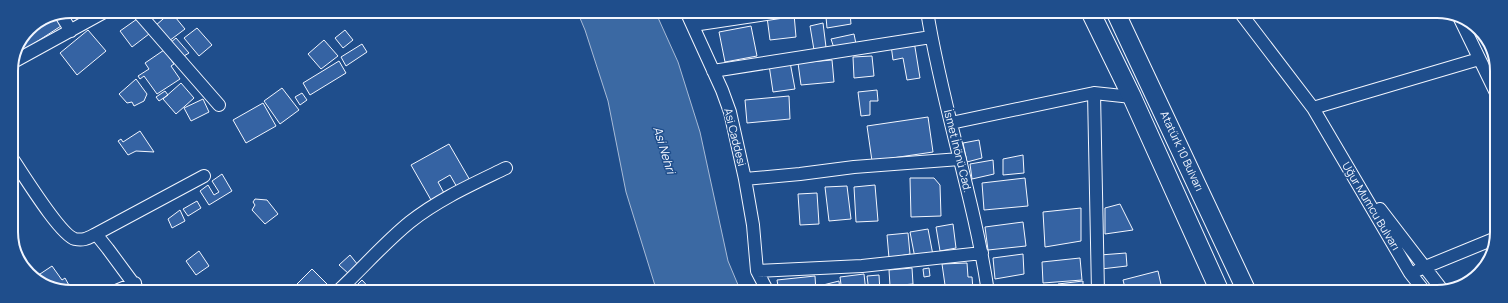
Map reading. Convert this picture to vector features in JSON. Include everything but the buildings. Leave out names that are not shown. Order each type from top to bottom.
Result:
[{"type":"highway","name":"Atatürk 10 Bulvarı","points":[[1093,18],[1132,97],[1217,285]]},
{"type":"highway","name":"Atatürk 10 Bulvarı","points":[[1118,18],[1244,285]]},
{"type":"street","points":[[20,58],[94,18]]},
{"type":"street","points":[[143,18],[219,105]]},
{"type":"street","name":"Asi Caddesi","points":[[689,18],[714,71],[730,112],[745,179],[753,225],[758,271],[765,285]]},
{"type":"street","points":[[692,25],[739,18]]},
{"type":"street","name":"İsmet İnönü Cad.","points":[[928,18],[936,65],[982,252],[987,285]]},
{"type":"street","points":[[1244,18],[1313,108],[1342,158]]},
{"type":"street","points":[[63,19],[71,31]]},
{"type":"street","points":[[1463,26],[1490,81]]},
{"type":"street","points":[[714,71],[931,36]]},
{"type":"street","points":[[1313,108],[1479,60]]},
{"type":"street","points":[[1094,93],[1098,285]]},
{"type":"street","points":[[951,123],[1094,93],[1132,97]]},
{"type":"street","name":"Uğur Mumcu Bulvarı","points":[[1342,158],[1438,285]]},
{"type":"street","name":"Uğur Mumcu Bulvarı","points":[[1342,158],[1410,273],[1419,285]]},
{"type":"street","points":[[745,179],[854,167],[960,159]]},
{"type":"street","points":[[18,167],[62,228],[74,239],[84,240],[204,176]]},
{"type":"street","points":[[345,285],[369,259],[411,221],[450,195],[506,168]]},
{"type":"street","points":[[96,234],[136,285]]},
{"type":"street","points":[[1410,273],[1490,241]]},
{"type":"street","points":[[758,271],[862,266],[982,252]]},
{"type":"water","name":"Asi Nehri","points":[[580,18],[658,18],[678,62],[700,132],[728,261],[738,285],[655,285],[626,192],[608,101]]}]
